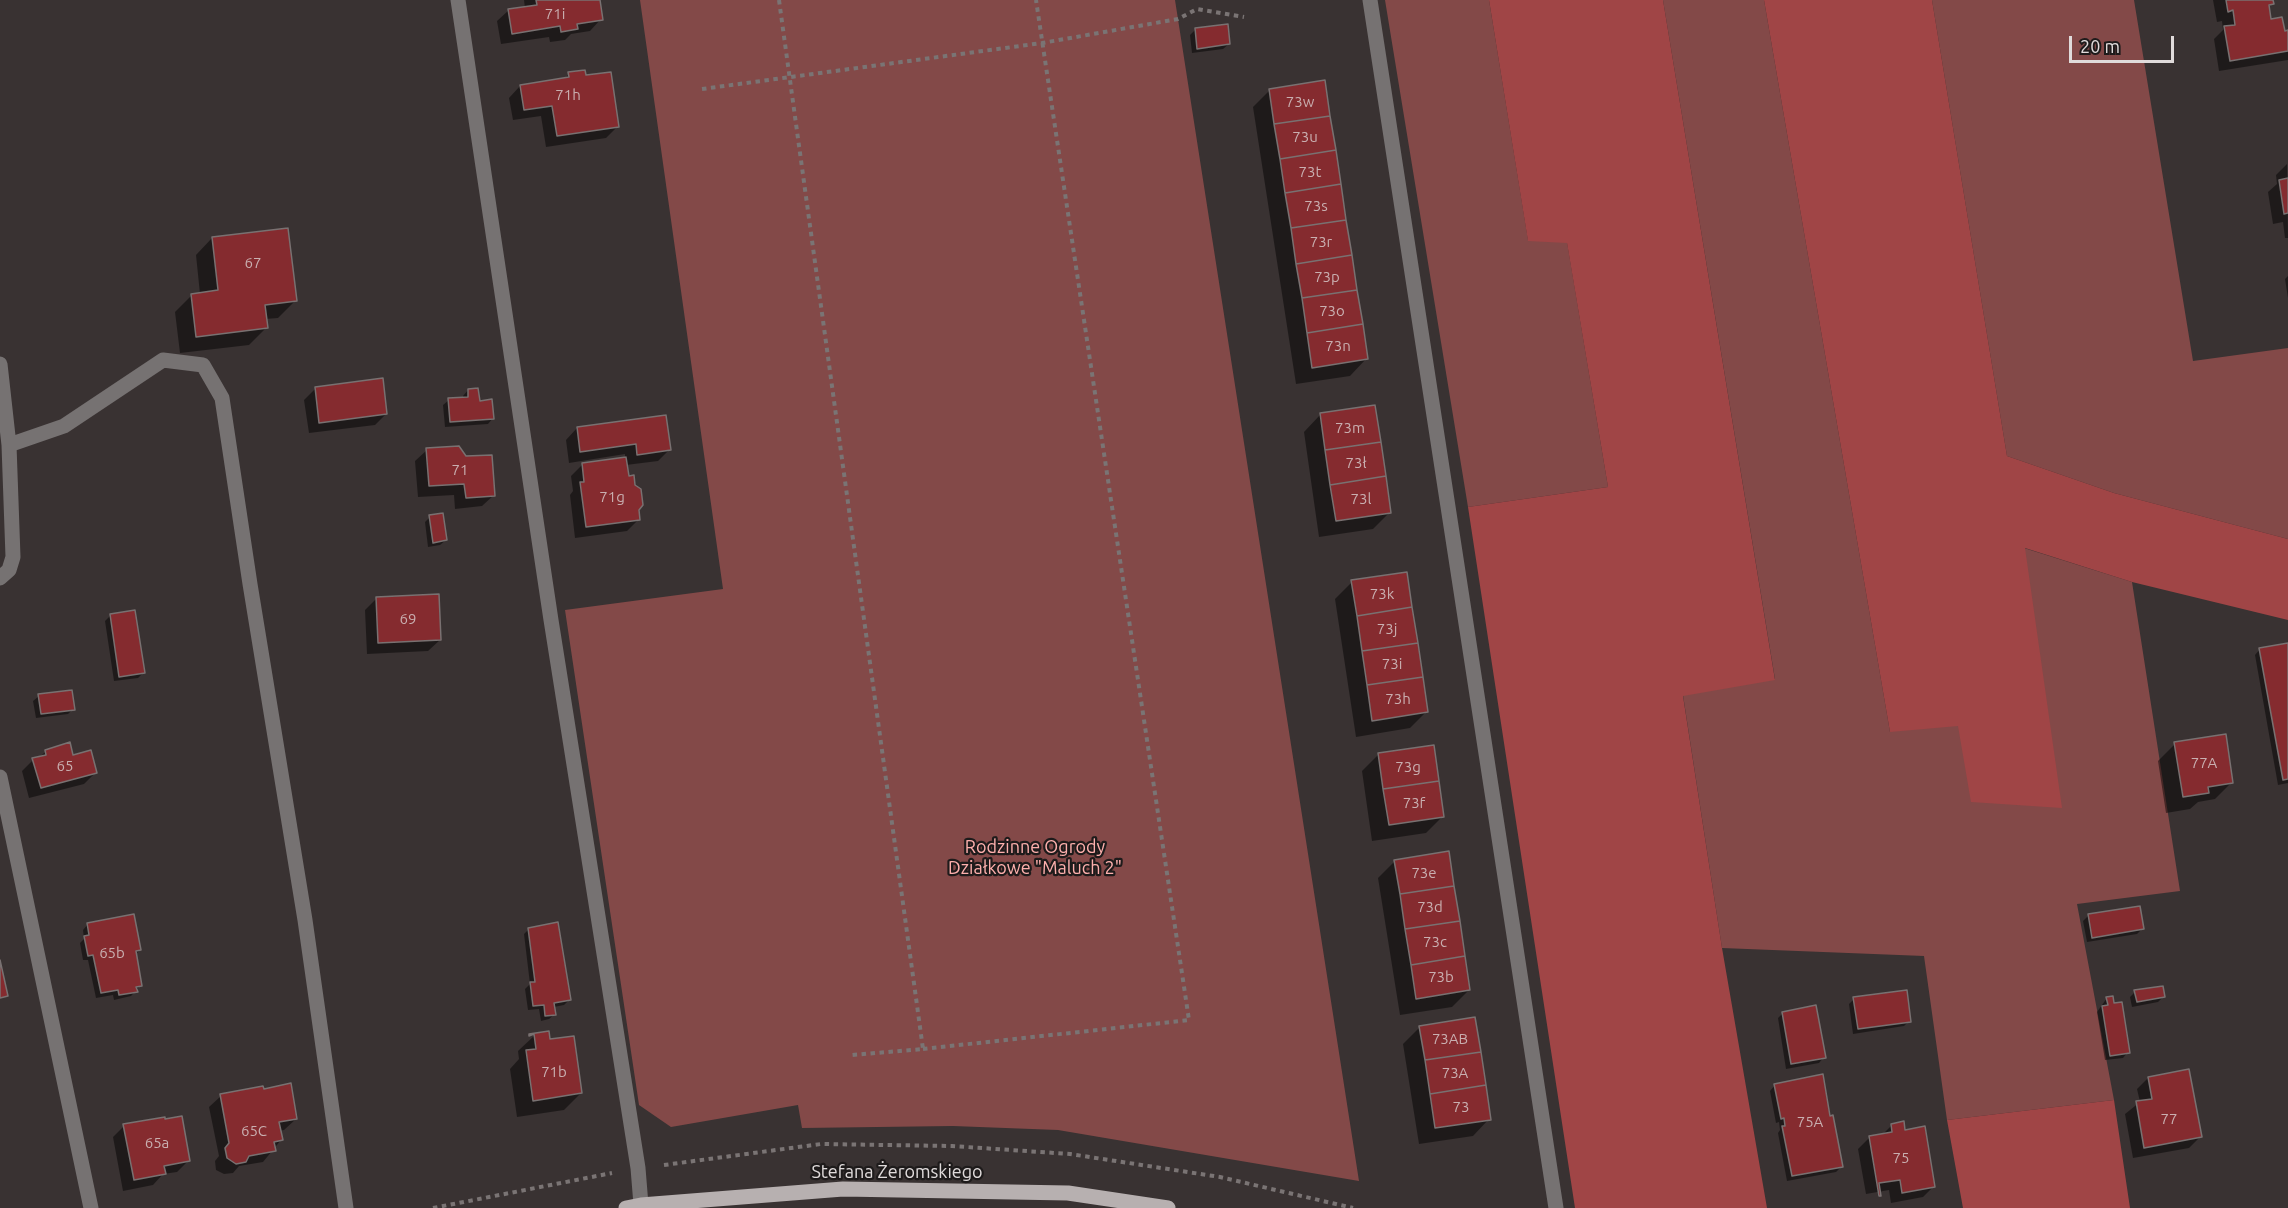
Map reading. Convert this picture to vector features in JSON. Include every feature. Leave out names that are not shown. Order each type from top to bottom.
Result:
[{"type":"main road","name":"Stefana Żeromskiego","points":[[634,1206],[843,1189],[1068,1193],[1168,1208]]},
{"type":"lane","points":[[458,0],[551,620],[638,1168],[634,1206]]},
{"type":"lane","points":[[1370,0],[1556,1208]]},
{"type":"lane","points":[[9,445],[64,426],[163,360],[203,365],[222,398],[305,920],[346,1208]]},
{"type":"lane","points":[[0,364],[9,445],[13,557],[9,570],[0,578]]},
{"type":"lane","points":[[0,777],[91,1208]]},
{"type":"path","points":[[779,0],[923,1049]]},
{"type":"path","points":[[852,1055],[1190,1020],[1036,0]]},
{"type":"path","points":[[702,88],[1042,43],[1178,19],[1197,9],[1244,17]]},
{"type":"green space","name":"Rodzinne Ogrody Działkowe \"Maluch 2\"","points":[[640,0],[1175,0],[1359,1181],[1058,1130],[953,1126],[802,1128],[798,1105],[671,1127],[639,1105],[565,610],[723,589]]},
{"type":"green space","points":[[1385,0],[1489,0],[1528,240],[1567,242],[1608,487],[1468,507]]},
{"type":"green space","points":[[1663,0],[1764,0],[1890,732],[2024,548],[2132,582],[2180,891],[2077,904],[2114,1100],[1947,1120],[1924,956],[1722,948],[1683,695],[1775,679]]},
{"type":"green space","points":[[1932,0],[2134,0],[2193,361],[2288,348],[2288,539],[2114,493],[2007,456]]},
{"type":"shaded area","points":[[1489,0],[1663,0],[1775,680],[1683,696],[1722,948],[1767,1208],[1575,1208],[1468,507],[1608,487],[1567,243],[1528,241]]},
{"type":"shaded area","points":[[1764,0],[1932,0],[2007,456],[2114,493],[2288,539],[2288,620],[2132,582],[2025,548],[2062,808],[1971,802],[1958,726],[1890,732]]},
{"type":"shaded area","points":[[2114,1100],[2130,1208],[1963,1208],[1947,1120]]},
{"type":"building","points":[[536,0],[600,0],[603,20],[577,24],[578,29],[561,32],[560,26],[512,34],[508,9],[537,5]]},
{"type":"building","points":[[2226,0],[2273,0],[2274,4],[2269,5],[2271,19],[2282,17],[2285,31],[2288,30],[2288,51],[2230,61],[2224,26],[2235,25],[2233,10],[2228,12]]},
{"type":"building","points":[[1228,24],[1230,44],[1197,49],[1195,28]]},
{"type":"building","points":[[585,70],[586,75],[611,72],[619,127],[557,136],[552,106],[524,110],[520,85],[569,77],[568,72]]},
{"type":"building","points":[[1325,80],[1330,116],[1274,124],[1269,89]]},
{"type":"building","points":[[1330,116],[1336,150],[1280,159],[1274,124]]},
{"type":"building","points":[[1336,150],[1341,184],[1285,193],[1280,159]]},
{"type":"building","points":[[2288,178],[2288,213],[2284,214],[2279,180]]},
{"type":"building","points":[[1341,184],[1346,220],[1291,228],[1285,193]]},
{"type":"building","points":[[1346,220],[1352,255],[1296,264],[1291,228]]},
{"type":"building","points":[[288,228],[297,301],[265,305],[268,328],[196,337],[191,294],[218,290],[212,237]]},
{"type":"building","points":[[1352,255],[1357,290],[1302,298],[1296,264]]},
{"type":"building","points":[[1357,290],[1363,324],[1307,333],[1302,298]]},
{"type":"building","points":[[1363,324],[1368,359],[1312,368],[1307,333]]},
{"type":"building","points":[[383,378],[387,414],[319,423],[315,387]]},
{"type":"building","points":[[478,388],[480,401],[492,399],[494,419],[450,422],[448,398],[468,397],[468,389]]},
{"type":"building","points":[[1375,405],[1381,442],[1325,450],[1320,413]]},
{"type":"building","points":[[666,415],[671,450],[637,455],[636,444],[580,452],[577,427]]},
{"type":"building","points":[[1381,442],[1386,476],[1330,485],[1325,450]]},
{"type":"building","points":[[459,446],[466,456],[492,455],[495,496],[466,498],[464,484],[429,486],[426,448]]},
{"type":"building","points":[[626,457],[629,476],[634,475],[635,485],[641,489],[643,505],[639,510],[640,520],[586,527],[580,482],[584,482],[582,463]]},
{"type":"building","points":[[1386,476],[1391,513],[1336,521],[1330,485]]},
{"type":"building","points":[[443,513],[447,540],[433,543],[429,515]]},
{"type":"building","points":[[1407,572],[1412,607],[1357,616],[1351,580]]},
{"type":"building","points":[[439,594],[441,640],[378,643],[376,597]]},
{"type":"building","points":[[1412,607],[1418,643],[1362,651],[1357,616]]},
{"type":"building","points":[[135,610],[145,673],[119,677],[110,614]]},
{"type":"building","points":[[1418,643],[1423,677],[1367,685],[1362,651]]},
{"type":"building","points":[[2288,643],[2288,779],[2283,780],[2259,648]]},
{"type":"building","points":[[1423,677],[1428,712],[1372,721],[1367,685]]},
{"type":"building","points":[[72,690],[75,710],[41,714],[38,694]]},
{"type":"building","points":[[2226,734],[2233,783],[2208,787],[2209,793],[2183,797],[2174,742]]},
{"type":"building","points":[[70,742],[73,755],[91,750],[97,773],[41,788],[32,758],[46,755],[45,750]]},
{"type":"building","points":[[1434,745],[1439,781],[1383,789],[1378,753]]},
{"type":"building","points":[[1439,781],[1444,817],[1389,825],[1383,789]]},
{"type":"building","points":[[1449,851],[1454,886],[1400,894],[1394,860]]},
{"type":"building","points":[[1454,886],[1460,921],[1405,929],[1400,894]]},
{"type":"building","points":[[2140,906],[2144,929],[2092,938],[2088,914]]},
{"type":"building","points":[[134,914],[141,950],[136,951],[142,986],[136,987],[138,992],[119,995],[118,990],[101,993],[93,955],[88,956],[84,936],[89,935],[87,923]]},
{"type":"building","points":[[1460,921],[1465,956],[1411,965],[1405,929]]},
{"type":"building","points":[[558,922],[571,1000],[554,1003],[556,1015],[545,1016],[544,1005],[533,1006],[530,982],[535,982],[528,928]]},
{"type":"building","points":[[1465,956],[1470,990],[1416,999],[1411,965]]},
{"type":"building","points":[[0,960],[8,996],[0,998]]},
{"type":"building","points":[[2163,986],[2165,997],[2137,1002],[2134,990]]},
{"type":"building","points":[[1907,990],[1911,1022],[1858,1029],[1853,997]]},
{"type":"building","points":[[2113,996],[2114,1003],[2122,1002],[2130,1053],[2110,1056],[2102,1006],[2108,1005],[2106,997]]},
{"type":"building","points":[[1816,1005],[1826,1058],[1791,1064],[1782,1012]]},
{"type":"building","points":[[1475,1017],[1481,1052],[1425,1060],[1419,1026]]},
{"type":"building","points":[[549,1031],[550,1039],[574,1036],[582,1093],[533,1101],[526,1050],[536,1049],[534,1034],[529,1036],[529,1034]]},
{"type":"building","points":[[1481,1052],[1486,1085],[1430,1094],[1425,1060]]},
{"type":"building","points":[[2189,1069],[2202,1137],[2144,1148],[2136,1101],[2152,1099],[2148,1077]]},
{"type":"building","points":[[1823,1074],[1830,1116],[1833,1115],[1843,1167],[1792,1176],[1782,1126],[1785,1126],[1784,1118],[1781,1119],[1774,1084]]},
{"type":"building","points":[[291,1083],[297,1119],[279,1122],[283,1140],[274,1142],[276,1151],[249,1156],[246,1162],[236,1164],[227,1158],[225,1148],[229,1143],[220,1094]]},
{"type":"building","points":[[1486,1085],[1491,1120],[1435,1128],[1430,1094]]},
{"type":"building","points":[[182,1116],[190,1161],[164,1166],[166,1174],[134,1180],[123,1124]]},
{"type":"building","points":[[1904,1121],[1905,1130],[1925,1126],[1935,1187],[1902,1193],[1900,1180],[1879,1183],[1881,1196],[1879,1196],[1869,1136],[1892,1132],[1891,1124]]}]
